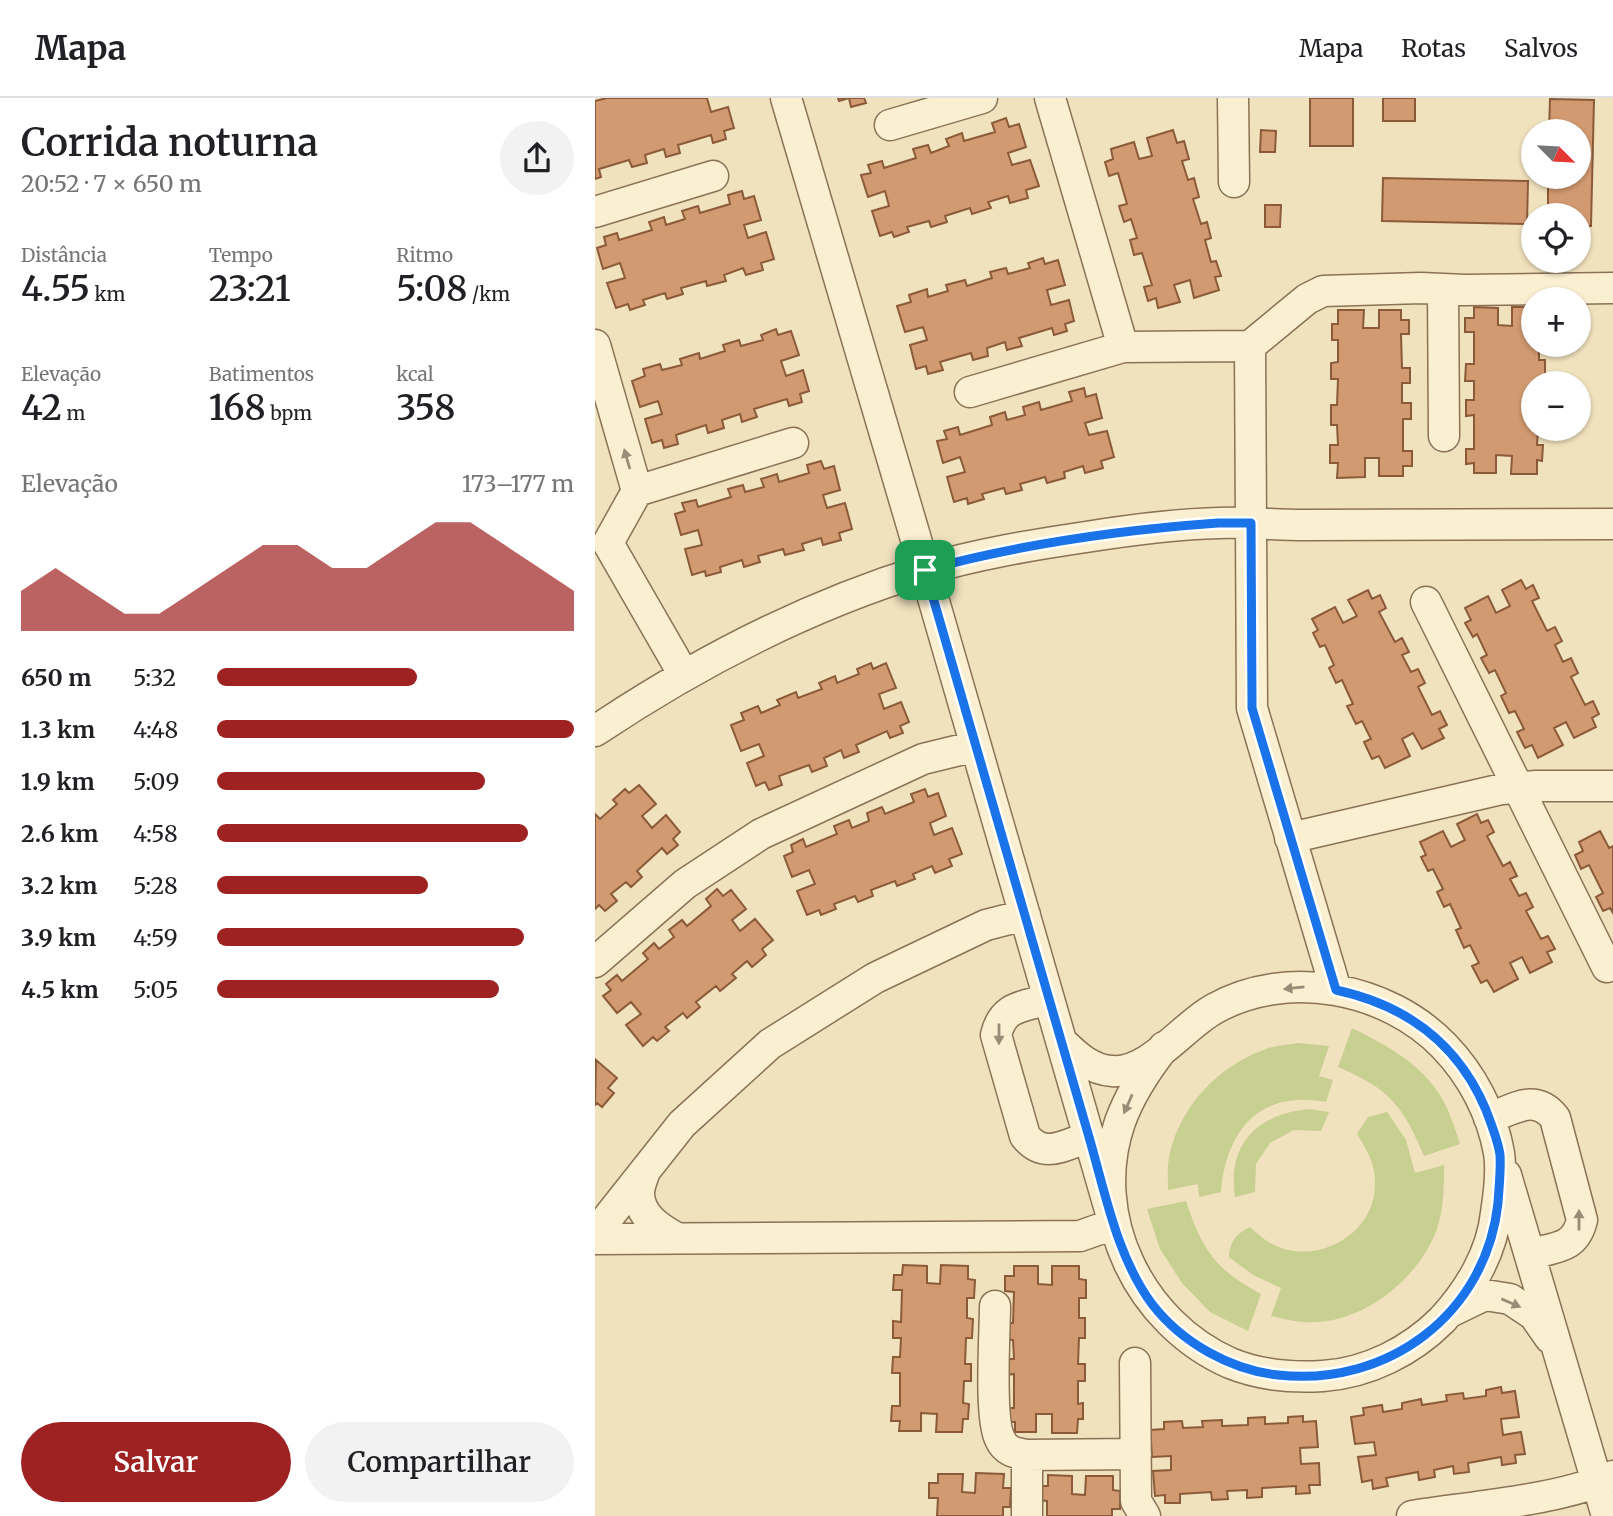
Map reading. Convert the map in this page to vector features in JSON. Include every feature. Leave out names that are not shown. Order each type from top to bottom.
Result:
[{"type":"street","points":[[786,98],[1114,1224],[1135,1276],[1152,1304],[1176,1329],[1212,1354],[1233,1364],[1265,1373],[1299,1377],[1332,1375],[1366,1368],[1425,1337],[1469,1286],[1485,1255],[1495,1224],[1500,1155]]},
{"type":"street","points":[[890,125],[982,98]]},
{"type":"street","points":[[1051,98],[1123,347]]},
{"type":"street","points":[[1233,98],[1234,182]]},
{"type":"street","points":[[595,212],[713,176]]},
{"type":"street","points":[[970,392],[1123,347],[1250,346],[1307,299],[1323,291],[1613,288]]},
{"type":"street","points":[[1443,289],[1444,436]]},
{"type":"street","points":[[595,345],[636,491]]},
{"type":"street","points":[[1250,346],[1252,708],[1336,990]]},
{"type":"street","points":[[684,675],[601,542],[636,491],[793,443]]},
{"type":"street","points":[[595,731],[646,697],[724,652],[795,618],[925,570],[993,552],[1110,533],[1202,524],[1613,524]]},
{"type":"street","points":[[1426,602],[1607,967]]},
{"type":"street","points":[[595,962],[685,884],[761,834],[923,760],[976,746]]},
{"type":"street","points":[[1290,838],[1502,789],[1613,786]]},
{"type":"street","points":[[595,1239],[606,1220],[682,1124],[770,1044],[875,978],[986,925],[1025,915]]},
{"type":"street","points":[[1061,1041],[1082,1061],[1112,1071],[1142,1065],[1215,1008],[1245,996],[1305,987],[1366,996],[1420,1024],[1463,1068],[1479,1093],[1489,1118],[1558,1349],[1605,1480],[1607,1516]]},
{"type":"street","points":[[1049,999],[1010,1011],[1000,1020],[996,1035],[1025,1136],[1034,1148],[1047,1150],[1089,1137]]},
{"type":"street","points":[[1114,1224],[1110,1185],[1120,1124],[1147,1068],[1164,1047]]},
{"type":"street","points":[[1489,1118],[1532,1104],[1546,1107],[1555,1118],[1582,1220],[1578,1234],[1569,1243],[1530,1254]]},
{"type":"street","points":[[645,1171],[639,1193],[645,1213],[659,1228],[677,1238]]},
{"type":"street","points":[[595,1239],[1080,1236],[1114,1224]]},
{"type":"street","points":[[1449,1312],[1485,1295],[1510,1299],[1534,1315],[1558,1349]]},
{"type":"street","points":[[995,1306],[994,1422],[1000,1441],[1012,1452],[1027,1455],[1136,1454]]},
{"type":"street","points":[[1135,1363],[1136,1501],[1145,1516]]},
{"type":"street","points":[[1027,1455],[1027,1516]]},
{"type":"street","points":[[1412,1516],[1559,1493],[1605,1480]]},
{"type":"green space","points":[[1352,1028],[1394,1051],[1419,1070],[1447,1108],[1460,1144],[1424,1156],[1409,1124],[1392,1101],[1370,1083],[1338,1067]]},
{"type":"green space","points":[[1298,1043],[1329,1046],[1319,1076],[1333,1080],[1326,1102],[1282,1102],[1251,1119],[1230,1150],[1221,1192],[1199,1197],[1198,1184],[1168,1190],[1168,1161],[1174,1139],[1191,1105],[1203,1091],[1217,1077],[1248,1056],[1270,1048]]},
{"type":"green space","points":[[1309,1109],[1329,1112],[1321,1131],[1294,1130],[1270,1143],[1256,1164],[1255,1192],[1235,1197],[1236,1161],[1241,1147],[1250,1135],[1275,1117]]},
{"type":"green space","points":[[1387,1112],[1406,1140],[1415,1173],[1444,1165],[1441,1213],[1428,1248],[1401,1283],[1365,1308],[1323,1322],[1302,1322],[1271,1316],[1281,1288],[1253,1275],[1229,1257],[1232,1242],[1237,1235],[1250,1227],[1272,1244],[1307,1252],[1340,1242],[1354,1231],[1365,1218],[1372,1202],[1375,1184],[1372,1164],[1357,1134],[1368,1117]]},
{"type":"green space","points":[[1186,1201],[1198,1233],[1213,1257],[1233,1276],[1261,1294],[1248,1331],[1210,1312],[1182,1283],[1160,1249],[1147,1209]]},
{"type":"building","points":[[607,98],[707,98],[711,112],[728,107],[734,128],[724,131],[726,139],[713,143],[711,135],[678,145],[680,153],[666,157],[664,149],[645,155],[647,163],[632,167],[629,160],[599,169],[601,177],[595,179],[595,101]]},
{"type":"building","points":[[849,98],[864,98],[866,103],[851,107]]},
{"type":"building","points":[[1310,98],[1353,98],[1353,146],[1310,146]]},
{"type":"building","points":[[1383,98],[1415,98],[1415,121],[1383,121]]},
{"type":"building","points":[[1550,99],[1594,100],[1591,226],[1591,203],[1548,203],[1548,189],[1591,189],[1591,119],[1549,119]]},
{"type":"building","points":[[1006,118],[1009,127],[1019,124],[1026,147],[1008,153],[1012,165],[1030,160],[1039,186],[1026,190],[1028,198],[1010,203],[1008,196],[988,202],[991,208],[972,214],[970,208],[945,216],[947,222],[931,227],[929,221],[907,227],[909,232],[894,237],[892,232],[880,236],[872,211],[889,206],[885,191],[868,197],[861,175],[871,173],[868,165],[882,161],[884,168],[916,158],[913,149],[928,145],[931,153],[949,146],[946,139],[962,133],[964,141],[995,132],[992,123]]},
{"type":"building","points":[[1173,130],[1177,143],[1184,141],[1189,159],[1182,161],[1188,180],[1194,178],[1199,197],[1193,199],[1201,224],[1207,222],[1211,238],[1205,240],[1211,262],[1216,261],[1221,276],[1215,277],[1219,290],[1194,298],[1190,280],[1174,285],[1180,302],[1158,308],[1156,298],[1148,301],[1144,287],[1152,285],[1142,253],[1134,255],[1130,240],[1137,238],[1131,219],[1124,222],[1119,206],[1127,204],[1118,173],[1109,176],[1105,162],[1113,159],[1111,149],[1134,142],[1139,159],[1152,156],[1147,138]]},
{"type":"building","points":[[1261,130],[1276,131],[1275,152],[1260,152]]},
{"type":"building","points":[[1383,178],[1521,181],[1521,189],[1528,189],[1527,203],[1521,203],[1521,224],[1382,221]]},
{"type":"building","points":[[742,191],[744,199],[754,196],[761,220],[744,225],[748,238],[766,232],[774,259],[761,263],[763,270],[746,275],[743,268],[724,275],[726,281],[707,286],[706,281],[681,288],[683,294],[667,299],[665,293],[643,300],[645,305],[630,310],[628,304],[616,308],[607,283],[625,278],[620,263],[603,269],[597,248],[606,245],[604,237],[617,233],[619,240],[652,230],[649,222],[664,217],[666,225],[685,219],[682,211],[698,206],[700,213],[730,204],[728,195]]},
{"type":"building","points":[[1265,205],[1281,205],[1280,227],[1265,227]]},
{"type":"building","points":[[1043,258],[1045,264],[1058,260],[1065,285],[1047,290],[1051,305],[1069,300],[1074,321],[1065,324],[1067,331],[1054,335],[1052,328],[1019,338],[1022,346],[1007,350],[1005,342],[987,348],[988,356],[973,360],[971,353],[940,362],[943,370],[928,374],[926,366],[916,369],[910,345],[927,340],[923,327],[905,332],[897,306],[911,302],[909,295],[927,289],[928,297],[948,291],[946,285],[965,280],[967,286],[992,278],[990,272],[1006,268],[1008,274],[1030,268],[1028,263]]},
{"type":"building","points":[[1474,307],[1498,308],[1498,325],[1512,326],[1512,307],[1521,307],[1521,357],[1539,357],[1539,360],[1545,360],[1545,371],[1521,371],[1521,441],[1537,441],[1537,445],[1543,445],[1542,461],[1537,460],[1537,474],[1511,474],[1512,456],[1496,455],[1496,473],[1474,473],[1474,463],[1466,464],[1466,449],[1474,449],[1474,415],[1466,416],[1466,400],[1474,400],[1474,381],[1465,381],[1466,364],[1474,364],[1474,332],[1465,332],[1465,318],[1474,318]]},
{"type":"building","points":[[1338,310],[1364,310],[1363,328],[1379,328],[1379,310],[1401,310],[1401,320],[1409,320],[1409,334],[1401,334],[1402,368],[1410,368],[1410,383],[1402,383],[1402,403],[1411,403],[1411,419],[1403,419],[1403,451],[1412,451],[1412,466],[1403,466],[1403,476],[1379,476],[1379,458],[1365,458],[1365,477],[1337,478],[1338,463],[1330,463],[1330,445],[1338,445],[1337,425],[1331,425],[1331,405],[1337,405],[1338,379],[1331,379],[1331,363],[1338,362],[1338,340],[1332,340],[1332,324],[1338,324]]},
{"type":"building","points":[[776,329],[778,335],[791,331],[799,355],[781,361],[786,376],[803,370],[809,391],[800,394],[802,402],[789,406],[787,399],[754,409],[757,417],[742,422],[740,414],[722,420],[724,428],[708,433],[706,425],[676,435],[678,444],[664,448],[662,440],[652,443],[645,419],[662,414],[658,401],[640,407],[632,381],[645,376],[643,369],[660,364],[662,370],[682,365],[680,359],[699,353],[700,359],[725,351],[723,345],[739,340],[741,346],[763,340],[761,335]]},
{"type":"building","points":[[1084,388],[1086,397],[1096,394],[1102,418],[1085,423],[1089,435],[1107,431],[1114,457],[1101,461],[1103,468],[1085,473],[1083,466],[1064,472],[1065,478],[1047,483],[1045,477],[1020,484],[1022,490],[1006,494],[1004,488],[982,494],[984,499],[968,504],[967,498],[954,502],[947,477],[965,472],[960,457],[943,463],[937,441],[947,439],[944,431],[958,427],[960,435],[992,425],[990,417],[1005,412],[1007,420],[1025,415],[1023,407],[1039,402],[1041,410],[1072,401],[1069,392]]},
{"type":"building","points":[[821,461],[824,469],[834,466],[840,490],[823,495],[827,508],[845,503],[852,529],[839,533],[841,540],[823,545],[821,538],[802,544],[804,550],[785,555],[783,549],[758,556],[760,562],[744,567],[742,560],[720,567],[721,572],[706,576],[705,571],[692,575],[685,549],[702,545],[698,530],[681,535],[675,514],[685,511],[682,503],[696,500],[698,507],[731,497],[728,489],[743,485],[745,492],[764,487],[761,479],[777,474],[779,482],[809,473],[807,465]]},
{"type":"building","points":[[1521,580],[1526,589],[1533,585],[1539,598],[1532,601],[1547,631],[1555,627],[1562,641],[1555,645],[1563,662],[1571,658],[1578,673],[1571,677],[1585,705],[1593,701],[1599,714],[1592,718],[1596,727],[1574,738],[1566,722],[1554,728],[1563,745],[1538,758],[1532,745],[1525,748],[1517,732],[1524,729],[1515,711],[1509,713],[1501,696],[1506,693],[1495,670],[1489,673],[1481,658],[1487,655],[1477,634],[1473,637],[1465,623],[1471,620],[1465,608],[1488,596],[1496,613],[1510,606],[1502,590]]},
{"type":"building","points":[[1368,590],[1372,599],[1380,595],[1386,608],[1379,612],[1395,642],[1402,638],[1409,652],[1402,655],[1411,672],[1418,669],[1425,683],[1418,687],[1432,715],[1440,711],[1447,725],[1439,729],[1444,738],[1422,749],[1413,733],[1402,739],[1410,756],[1385,768],[1379,756],[1372,759],[1364,742],[1371,739],[1362,721],[1356,724],[1347,706],[1353,704],[1342,680],[1336,683],[1329,668],[1334,665],[1325,645],[1320,647],[1313,633],[1318,630],[1312,619],[1335,607],[1343,623],[1357,616],[1348,600]]},
{"type":"building","points":[[871,663],[873,669],[886,663],[896,688],[879,694],[884,709],[901,702],[909,722],[900,726],[903,733],[890,738],[887,731],[856,745],[859,752],[844,758],[841,750],[824,758],[827,766],[812,772],[809,765],[779,776],[782,785],[769,790],[765,782],[756,786],[747,763],[764,756],[759,744],[741,751],[731,725],[744,720],[741,713],[758,706],[761,713],[780,705],[777,700],[796,692],[798,698],[822,689],[819,683],[835,676],[837,683],[859,674],[857,669]]},
{"type":"building","points":[[639,785],[656,804],[642,816],[652,828],[666,815],[680,832],[673,839],[678,845],[667,854],[662,848],[637,871],[642,877],[631,887],[626,882],[611,894],[617,901],[605,911],[599,905],[595,909],[595,814],[600,819],[617,804],[613,800],[625,789],[629,793]]},
{"type":"building","points":[[925,789],[928,797],[938,793],[946,816],[930,823],[934,835],[952,828],[962,854],[949,859],[952,866],[935,873],[932,866],[913,874],[915,879],[897,886],[895,881],[871,890],[873,896],[858,902],[855,896],[834,904],[836,909],[821,915],[819,910],[807,915],[797,891],[815,884],[809,870],[792,877],[784,856],[793,852],[791,845],[803,839],[806,847],[837,834],[834,826],[849,820],[852,828],[869,821],[867,813],[882,807],[885,814],[914,802],[911,794]]},
{"type":"building","points":[[1477,814],[1481,823],[1488,820],[1494,832],[1487,836],[1503,866],[1510,862],[1517,876],[1510,879],[1519,896],[1526,893],[1533,907],[1526,911],[1541,939],[1548,936],[1555,949],[1547,952],[1552,962],[1530,973],[1522,957],[1510,963],[1518,979],[1494,992],[1487,980],[1481,983],[1472,966],[1479,963],[1470,945],[1464,948],[1456,930],[1461,928],[1450,904],[1444,907],[1437,892],[1443,889],[1433,869],[1428,871],[1421,857],[1426,855],[1420,842],[1443,831],[1451,847],[1465,840],[1457,824]]},
{"type":"building","points":[[1600,831],[1609,848],[1613,846],[1613,913],[1610,908],[1603,911],[1596,897],[1603,893],[1589,865],[1581,869],[1575,855],[1583,851],[1579,842]]},
{"type":"building","points":[[717,889],[723,896],[731,890],[746,909],[732,920],[740,931],[755,919],[773,940],[762,949],[766,955],[752,967],[747,961],[732,974],[736,978],[720,991],[716,986],[696,1002],[700,1007],[687,1018],[683,1013],[665,1027],[669,1031],[657,1041],[653,1037],[643,1046],[626,1025],[641,1014],[631,1002],[617,1013],[603,996],[611,990],[606,984],[617,975],[622,981],[648,959],[643,953],[654,943],[659,949],[674,937],[669,930],[682,920],[687,926],[711,906],[706,899]]},
{"type":"building","points":[[596,1060],[617,1078],[608,1088],[614,1093],[602,1107],[597,1103],[595,1105]]},
{"type":"building","points":[[903,1265],[927,1266],[927,1283],[940,1284],[941,1265],[968,1266],[968,1279],[975,1280],[974,1298],[967,1298],[967,1318],[973,1319],[972,1338],[966,1338],[965,1364],[971,1364],[971,1381],[964,1381],[963,1403],[969,1404],[968,1419],[963,1419],[962,1432],[936,1432],[937,1414],[921,1413],[921,1431],[899,1431],[900,1421],[891,1421],[892,1406],[900,1406],[900,1373],[892,1373],[893,1357],[900,1357],[901,1338],[893,1338],[893,1321],[901,1322],[902,1290],[893,1290],[894,1275],[902,1275]]},
{"type":"building","points":[[1014,1266],[1038,1266],[1038,1284],[1052,1285],[1052,1266],[1079,1266],[1079,1279],[1086,1280],[1086,1298],[1079,1298],[1079,1318],[1085,1318],[1085,1338],[1079,1338],[1078,1364],[1085,1364],[1085,1381],[1078,1381],[1078,1404],[1083,1403],[1083,1419],[1078,1419],[1077,1433],[1052,1433],[1052,1414],[1036,1414],[1036,1432],[1015,1432],[1015,1422],[1007,1422],[1006,1408],[1014,1408],[1014,1374],[1006,1375],[1006,1359],[1014,1359],[1013,1340],[1006,1340],[1006,1323],[1013,1323],[1014,1292],[1005,1291],[1005,1276],[1014,1276]]},
{"type":"building","points":[[1501,1387],[1502,1393],[1515,1391],[1519,1417],[1501,1419],[1503,1435],[1521,1432],[1525,1454],[1515,1455],[1516,1463],[1502,1465],[1501,1457],[1468,1463],[1469,1472],[1454,1474],[1453,1466],[1434,1470],[1435,1477],[1419,1480],[1418,1472],[1386,1478],[1388,1486],[1373,1489],[1372,1480],[1362,1482],[1358,1457],[1376,1455],[1374,1442],[1355,1444],[1351,1417],[1364,1415],[1363,1408],[1382,1405],[1383,1412],[1402,1409],[1402,1403],[1421,1399],[1422,1405],[1447,1401],[1446,1395],[1463,1393],[1464,1399],[1486,1396],[1486,1390]]},
{"type":"building","points":[[1303,1416],[1303,1422],[1316,1421],[1318,1447],[1300,1448],[1301,1464],[1319,1463],[1320,1485],[1309,1485],[1310,1493],[1296,1494],[1296,1486],[1262,1488],[1262,1497],[1247,1498],[1247,1490],[1227,1491],[1228,1499],[1212,1500],[1211,1492],[1180,1494],[1180,1503],[1165,1503],[1165,1495],[1155,1496],[1153,1471],[1171,1470],[1171,1456],[1152,1457],[1150,1430],[1164,1429],[1164,1422],[1182,1421],[1183,1428],[1203,1427],[1202,1421],[1222,1420],[1222,1426],[1248,1425],[1248,1418],[1265,1417],[1265,1424],[1288,1423],[1288,1417]]},
{"type":"building","points":[[976,1473],[1004,1474],[1003,1488],[1011,1488],[1010,1507],[1003,1507],[1003,1516],[937,1516],[938,1498],[929,1498],[929,1483],[938,1483],[938,1474],[963,1474],[962,1492],[975,1493]]},
{"type":"building","points":[[1048,1475],[1072,1476],[1072,1494],[1085,1495],[1086,1476],[1113,1476],[1113,1490],[1120,1491],[1120,1509],[1112,1509],[1112,1516],[1047,1516],[1047,1501],[1038,1500],[1039,1486],[1048,1486]]},
{"type":"route","points":[[1251,523],[1252,708],[1336,990],[1366,996],[1394,1009],[1420,1024],[1443,1046],[1463,1068],[1479,1093],[1500,1155],[1495,1224],[1485,1255],[1469,1286],[1425,1337],[1366,1368],[1332,1375],[1299,1377],[1265,1373],[1233,1364],[1202,1349],[1176,1329],[1152,1304],[1130,1266],[1114,1224],[925,570],[993,552],[1133,530],[1251,523]]}]
